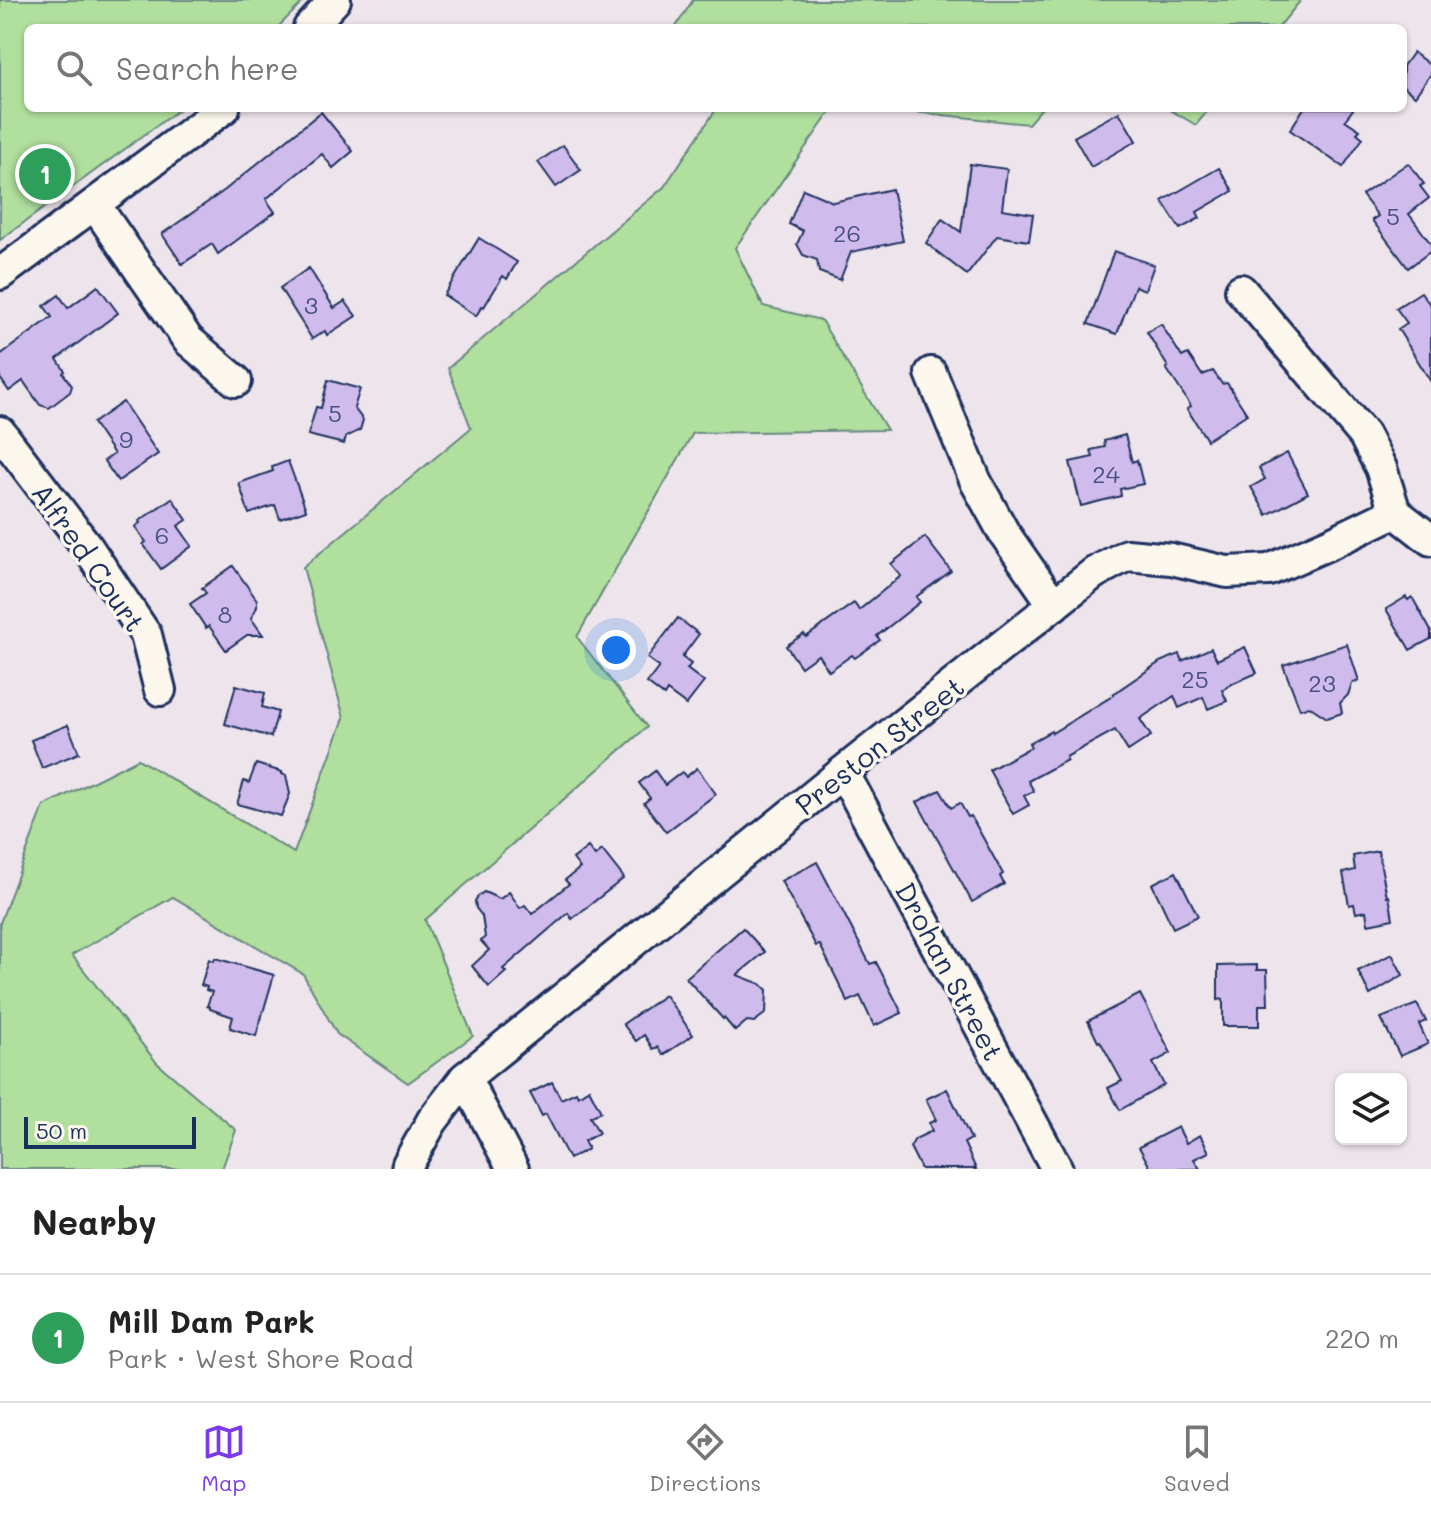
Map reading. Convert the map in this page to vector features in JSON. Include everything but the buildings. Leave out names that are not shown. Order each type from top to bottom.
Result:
[{"type":"street","points":[[313,24],[335,0]]},
{"type":"street","points":[[0,274],[219,112]]},
{"type":"street","points":[[95,205],[188,340],[236,381]]},
{"type":"street","points":[[1241,290],[1364,435],[1381,468],[1395,512],[1431,540]]},
{"type":"street","points":[[931,373],[976,482],[1004,533],[1054,605]]},
{"type":"street","name":"Alfred Court","points":[[0,432],[88,548],[146,635],[160,690]]},
{"type":"street","name":"Preston Street","points":[[407,1169],[432,1121],[465,1078],[1094,573],[1127,555],[1171,559],[1227,572],[1269,570],[1395,512]]},
{"type":"street","name":"Drohan Street","points":[[843,772],[1057,1169]]},
{"type":"street","points":[[465,1078],[513,1169]]},
{"type":"green space","points":[[0,0],[305,0],[281,24],[24,24],[24,112],[176,112],[0,240]]},
{"type":"green space","points":[[693,0],[1301,0],[1281,24],[678,24]]},
{"type":"green space","points":[[714,112],[830,112],[735,248],[763,306],[821,320],[887,430],[693,433],[577,637],[647,727],[425,920],[473,1036],[408,1083],[337,1034],[303,974],[173,897],[72,955],[157,1063],[236,1130],[222,1169],[0,1169],[0,923],[44,806],[138,759],[294,853],[344,718],[303,567],[471,428],[448,368],[664,187]]},
{"type":"green space","points":[[915,112],[1038,112],[1028,124]]},
{"type":"green space","points":[[1174,112],[1207,112],[1196,125]]},
{"type":"place","name":"Mill Dam Park","points":[[45,174]]}]
